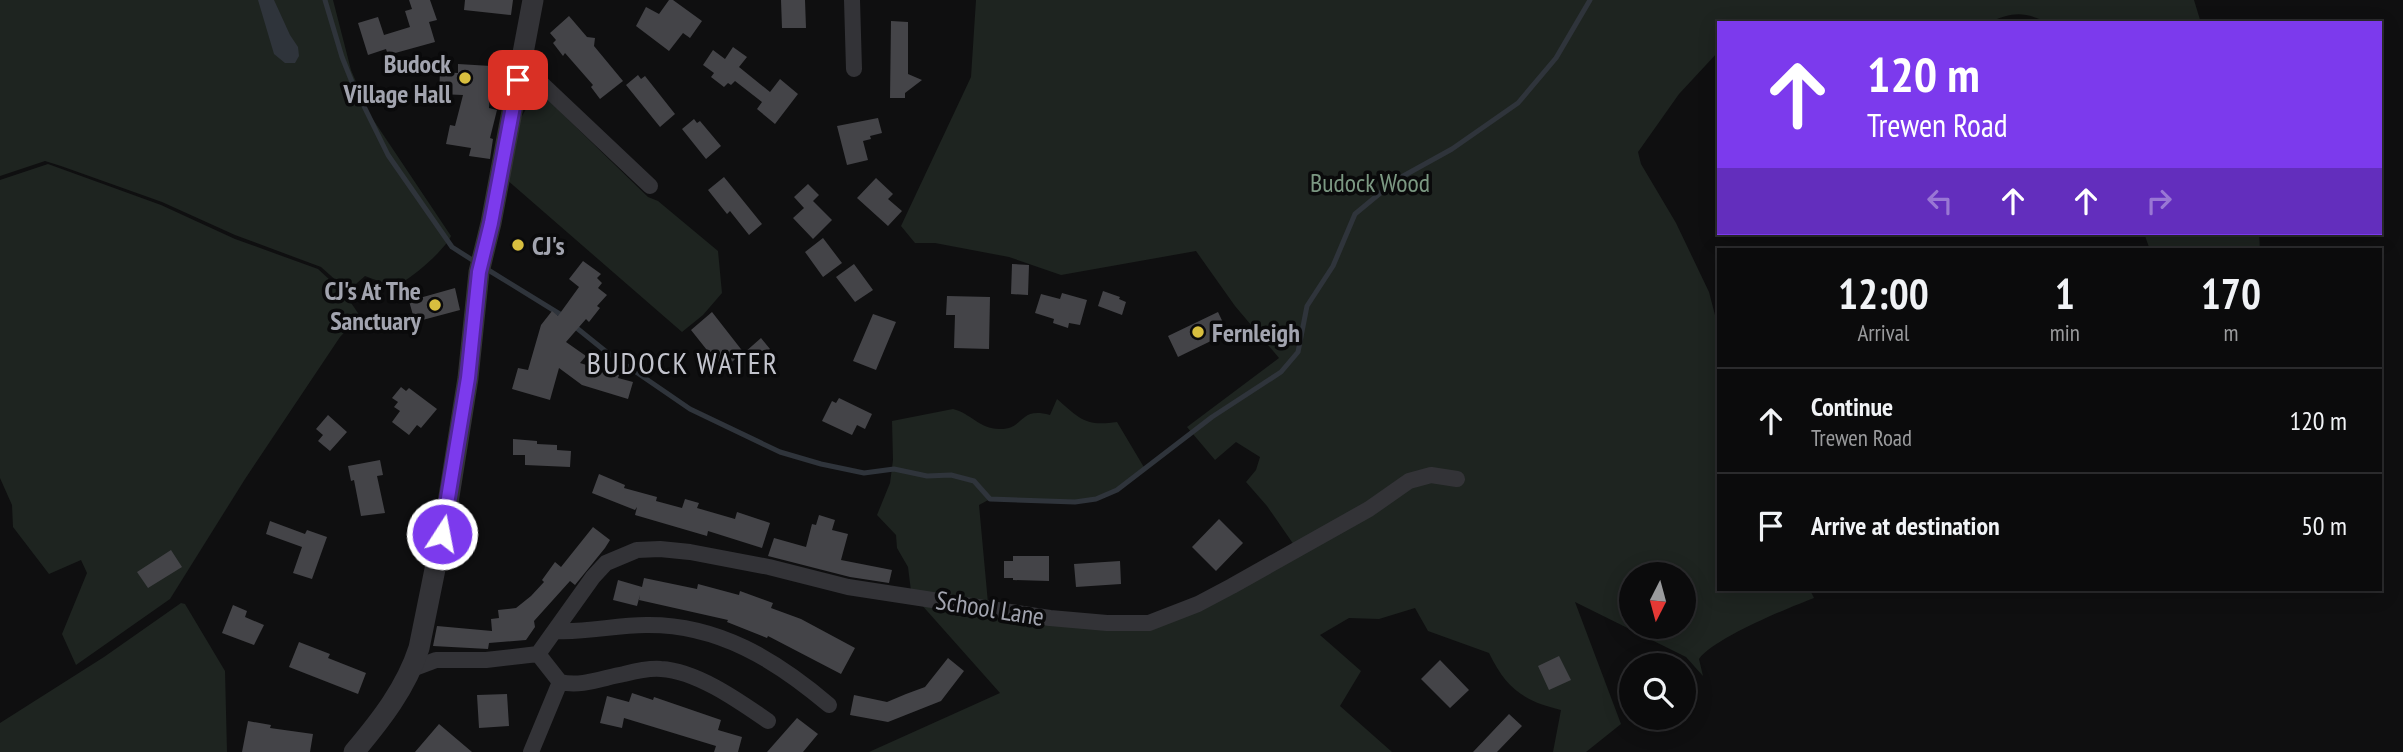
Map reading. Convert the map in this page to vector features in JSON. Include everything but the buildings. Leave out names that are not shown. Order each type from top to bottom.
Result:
[{"type":"street","points":[[354,752],[388,710],[412,669],[419,648],[450,491],[468,378],[480,265],[491,223],[533,0]]},
{"type":"street","points":[[852,0],[854,69]]},
{"type":"street","points":[[518,80],[541,83],[650,186]]},
{"type":"street","name":"School Lane","points":[[538,654],[606,563],[637,550],[660,549],[729,559],[848,587],[1050,618],[1107,623],[1149,623],[1186,609],[1232,586],[1368,509],[1409,481],[1431,475],[1457,479]]},
{"type":"street","points":[[555,631],[594,631],[643,625],[674,626],[706,632],[761,655],[788,672],[829,705]]},
{"type":"street","points":[[412,669],[436,660],[486,660],[538,654],[560,682],[582,684],[668,666],[762,711]]},
{"type":"street","points":[[531,752],[560,682]]},
{"type":"green space","points":[[0,0],[333,0],[351,70],[370,115],[451,236],[430,261],[402,282],[388,283],[365,276],[348,291],[321,267],[235,235],[162,202],[61,166],[45,161],[0,176]]},
{"type":"green space","name":"Budock Wood","points":[[976,0],[2194,0],[2200,21],[2044,21],[2018,14],[1993,21],[1717,21],[1717,53],[1679,94],[1638,152],[1641,164],[1676,223],[1709,292],[1716,319],[1717,591],[1810,591],[1814,598],[1752,624],[1707,651],[1699,659],[1703,676],[1696,668],[1696,653],[1678,653],[1650,639],[1696,639],[1696,562],[1619,562],[1619,624],[1575,602],[1619,719],[1619,726],[1586,752],[1553,752],[1561,710],[1536,702],[1517,691],[1502,675],[1489,653],[1428,631],[1415,608],[1379,619],[1349,618],[1320,635],[1361,671],[1340,706],[1392,752],[869,752],[1000,693],[920,603],[1136,630],[1294,545],[1267,506],[1246,482],[1256,470],[1260,457],[1236,442],[1215,460],[1187,427],[1279,358],[1235,306],[1196,251],[1061,275],[1009,257],[935,243],[915,243],[901,226],[971,77]]},
{"type":"green space","points":[[545,97],[648,197],[658,201],[718,251],[722,293],[703,315],[682,332],[507,180],[519,121],[529,104]]},
{"type":"green space","points":[[48,164],[161,205],[235,239],[318,269],[345,294],[360,316],[340,337],[245,479],[170,599],[76,665],[62,634],[87,573],[81,560],[49,574],[13,527],[12,505],[0,478],[0,180]]},
{"type":"green space","points":[[2145,235],[2259,235],[2260,248],[2149,248]]},
{"type":"green space","points":[[1057,399],[1090,422],[1117,422],[1145,469],[1114,492],[1085,501],[1053,503],[990,499],[979,505],[988,603],[911,591],[908,567],[897,548],[896,535],[877,515],[890,483],[893,460],[892,421],[953,409],[986,426],[1007,428],[1032,414],[1050,415]]},
{"type":"green space","points":[[181,603],[185,604],[225,671],[227,752],[0,752],[0,723],[104,657]]},
{"type":"shaded area","points":[[258,0],[274,0],[298,47],[299,56],[295,63],[285,63],[274,54]]},
{"type":"waterway","points":[[325,0],[352,82],[388,155],[452,247],[477,263]]},
{"type":"waterway","points":[[573,325],[604,350],[690,409],[780,452],[864,473],[894,469],[927,476],[951,475],[974,481],[990,499],[1075,502],[1096,499],[1117,490],[1212,417],[1281,372],[1298,352],[1307,306],[1333,266],[1355,214],[1396,180],[1452,149],[1518,103],[1556,58],[1590,0]]},
{"type":"waterway","points":[[485,268],[563,316]]},
{"type":"place","name":"Budock Village Hall","points":[[465,78]]},
{"type":"place","name":"CJ's","points":[[518,245]]},
{"type":"place","name":"CJ's At The Sanctuary","points":[[435,305]]},
{"type":"place","name":"Fernleigh","points":[[1198,332]]},
{"type":"district","name":"BUDOCK WATER","points":[[683,362]]},
{"type":"route","points":[[442,534],[468,378],[479,272],[518,80]]}]
